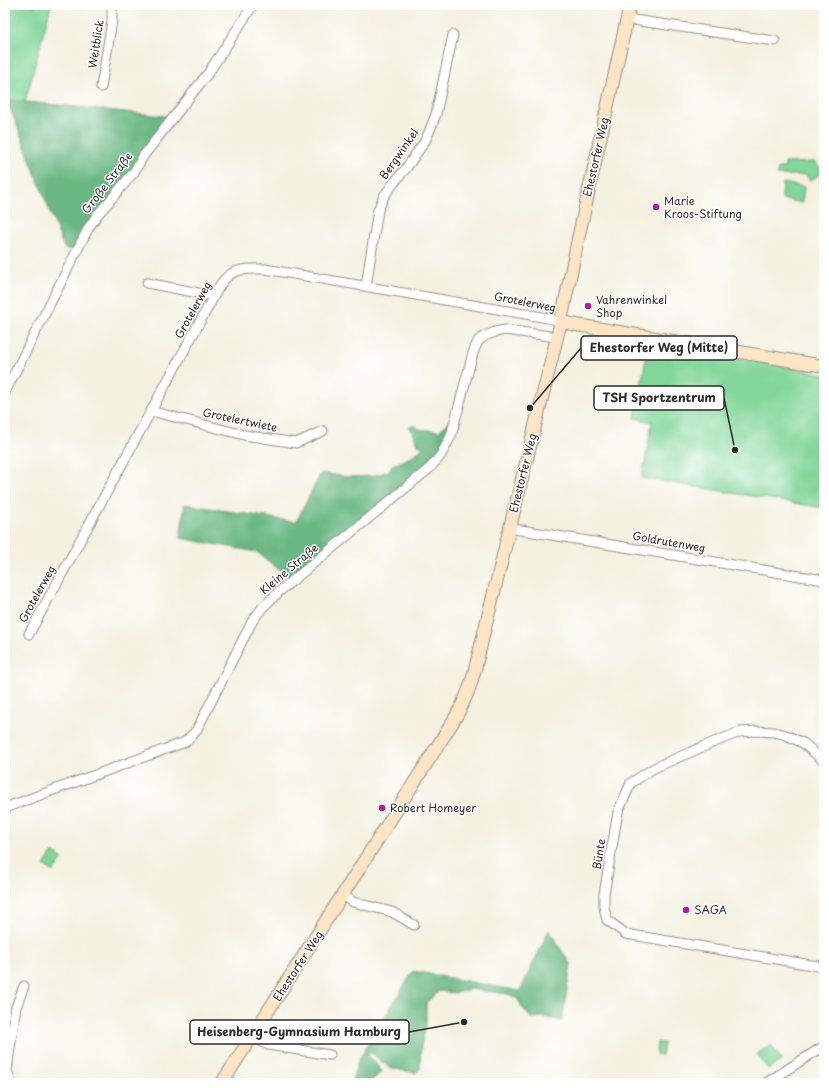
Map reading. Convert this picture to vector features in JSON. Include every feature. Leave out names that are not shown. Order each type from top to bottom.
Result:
[{"type":"main road","name":"Ehestorfer Weg","points":[[222,1083],[444,736],[461,708],[470,685],[561,321],[582,218],[630,5]]},
{"type":"main road","points":[[561,321],[824,366]]},
{"type":"street","name":"Weitblick","points":[[101,86],[112,21],[112,5]]},
{"type":"street","name":"Große Straße","points":[[5,392],[88,227],[134,172],[144,154],[209,72],[253,5]]},
{"type":"street","points":[[627,19],[775,41]]},
{"type":"street","name":"Bergwinkel","points":[[366,286],[378,210],[384,196],[407,167],[430,130],[436,114],[453,36]]},
{"type":"street","name":"Grotelerweg","points":[[29,634],[214,296],[224,280],[232,274],[244,269],[265,269],[561,321]]},
{"type":"street","points":[[147,283],[214,296]]},
{"type":"street","name":"Kleine Straße","points":[[5,809],[185,742],[196,731],[253,620],[263,607],[281,590],[430,468],[441,455],[451,436],[473,353],[478,341],[485,336],[505,330],[557,337]]},
{"type":"street","name":"Grotelertwiete","points":[[151,411],[244,435],[296,443],[323,431]]},
{"type":"street","name":"Goldrutenweg","points":[[510,528],[824,580]]},
{"type":"street","name":"Bünte","points":[[824,761],[803,743],[786,735],[774,732],[756,731],[740,732],[707,744],[654,768],[632,783],[618,812],[604,894],[604,906],[607,920],[626,934],[824,967]]},
{"type":"street","points":[[343,896],[353,902],[392,912],[414,925]]},
{"type":"street","points":[[11,1083],[7,1071],[9,1055],[16,1007],[24,986]]},
{"type":"street","points":[[252,1036],[268,1046],[330,1055]]},
{"type":"street","points":[[766,1083],[824,1046]]},
{"type":"green space","points":[[5,5],[30,5],[35,7],[36,5],[51,5],[25,102],[5,100]]},
{"type":"green space","points":[[7,100],[174,117],[76,251],[64,248]]},
{"type":"green space","points":[[815,162],[823,172],[810,181],[806,175],[777,175],[778,168],[785,168],[785,163]]},
{"type":"green space","points":[[783,183],[804,187],[802,203],[782,199]]},
{"type":"green space","points":[[649,342],[824,374],[824,508],[642,478],[652,422],[635,418]]},
{"type":"green space","points":[[455,419],[441,455],[292,580],[257,552],[180,538],[185,504],[296,522],[321,473],[348,477],[372,476],[389,471],[392,465],[408,458],[423,448],[418,444],[409,426],[416,426],[418,429],[439,431]]},
{"type":"green space","points":[[53,852],[63,859],[53,872],[44,865]]},
{"type":"green space","points":[[549,930],[571,965],[562,1021],[543,1017],[531,1018],[522,1007],[518,999],[508,994],[471,989],[455,993],[439,991],[426,1003],[426,1026],[421,1046],[420,1069],[416,1073],[390,1068],[370,1052],[368,1055],[382,1071],[370,1083],[351,1083],[358,1061],[413,971],[520,991]]},
{"type":"green space","points":[[657,1042],[664,1043],[662,1055],[656,1054]]},
{"type":"green space","points":[[771,1045],[782,1060],[768,1069],[757,1054]]},
{"type":"place","name":"Marie Kroos-Stiftung","points":[[656,207]]},
{"type":"place","name":"Vahrenwinkel Shop","points":[[588,306]]},
{"type":"place","name":"Ehestorfer Weg (Mitte)","points":[[530,408]]},
{"type":"place","name":"TSH Sportzentrum","points":[[735,450]]},
{"type":"place","name":"Robert Homeyer","points":[[382,808]]},
{"type":"place","name":"SAGA","points":[[686,910]]},
{"type":"place","name":"Heisenberg-Gymnasium Hamburg","points":[[464,1022]]}]
